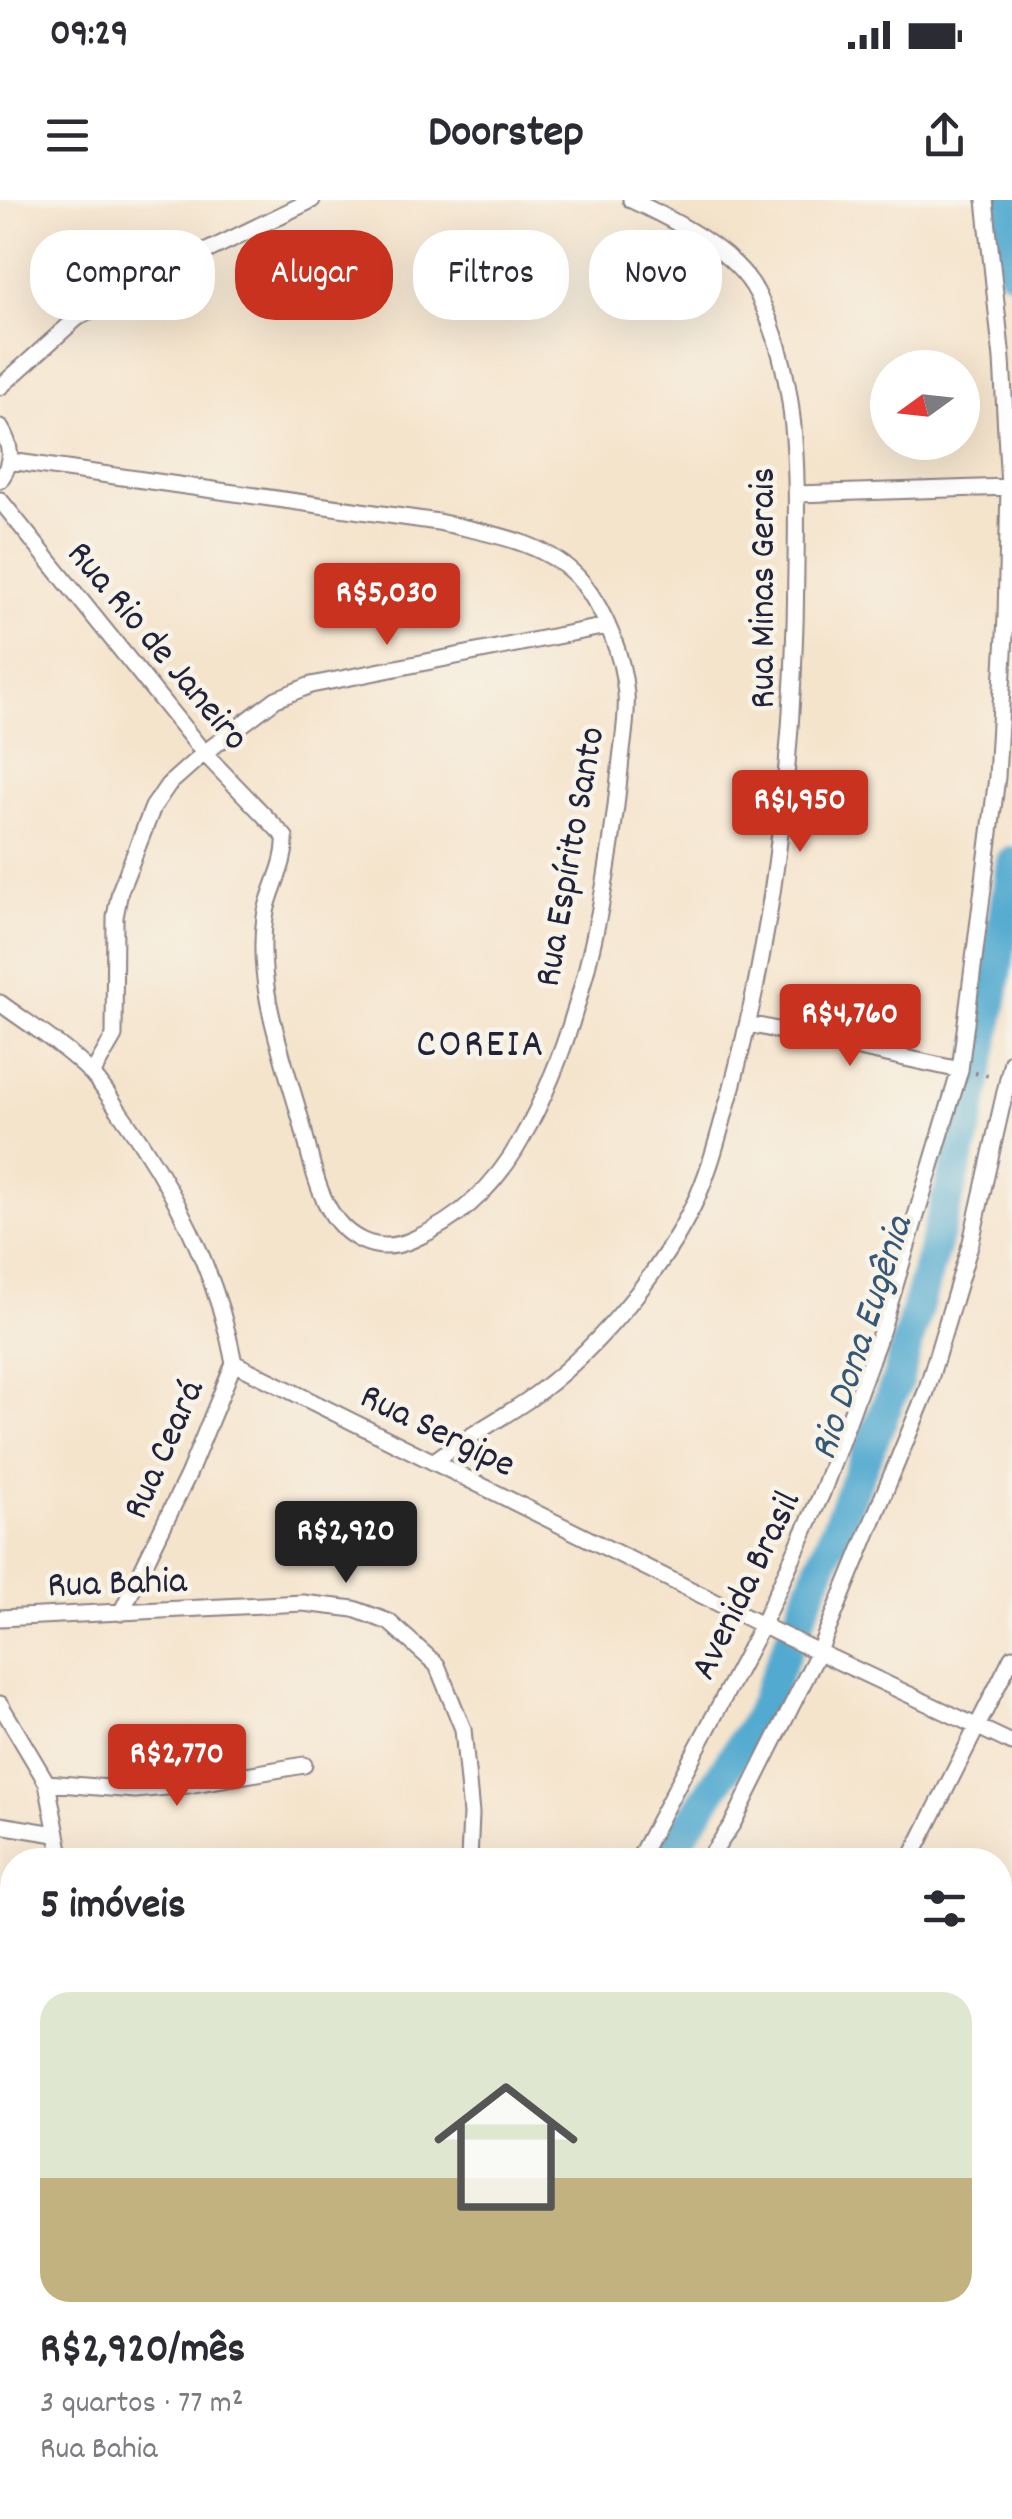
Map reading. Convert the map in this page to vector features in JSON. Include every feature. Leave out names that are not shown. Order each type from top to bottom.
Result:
[{"type":"street","points":[[0,386],[77,318],[118,294],[312,200]]},
{"type":"street","name":"Rua Minas Gerais","points":[[433,1462],[461,1440],[528,1400],[574,1362],[662,1259],[695,1204],[720,1130],[748,1024],[774,893],[791,728],[797,494],[789,388],[776,335],[755,288],[715,246],[653,204],[631,200]]},
{"type":"street","name":"Avenida Brasil","points":[[644,1848],[762,1625],[822,1493],[881,1332],[965,1070],[997,777],[1009,487],[1002,358],[984,200]]},
{"type":"street","points":[[0,427],[10,448],[10,460],[0,480]]},
{"type":"street","name":"Rua Espírito Santo","points":[[10,460],[438,522],[506,537],[555,558],[582,582],[607,626],[620,656],[626,696],[617,796],[586,970],[562,1054],[520,1142],[483,1194],[438,1229],[398,1246],[375,1246],[352,1238],[326,1204],[306,1138],[271,1012],[263,957],[265,915],[286,850],[285,836],[276,825]]},
{"type":"street","points":[[797,494],[1009,487]]},
{"type":"street","name":"Rua Rio de Janeiro","points":[[0,500],[204,753],[276,825]]},
{"type":"street","points":[[92,1074],[114,1036],[115,917],[120,891],[153,807],[168,785],[204,753],[276,699],[311,685],[607,626]]},
{"type":"street","points":[[4,1011],[92,1074],[144,1145],[186,1221],[227,1326],[234,1363]]},
{"type":"street","points":[[748,1024],[965,1070]]},
{"type":"street","points":[[716,1848],[734,1822],[814,1649],[926,1392],[971,1242],[1012,1060]]},
{"type":"street","name":"Rua Sergipe","points":[[234,1363],[762,1625],[1012,1743]]},
{"type":"street","name":"Rua Ceará","points":[[122,1613],[188,1474],[234,1363]]},
{"type":"street","name":"Rua Bahia","points":[[0,1618],[303,1602],[354,1609],[388,1622],[437,1665],[463,1729],[471,1814],[469,1848]]},
{"type":"street","points":[[916,1848],[1012,1657]]},
{"type":"street","points":[[0,1704],[7,1726],[47,1783],[59,1848]]},
{"type":"street","points":[[47,1783],[135,1790],[188,1786],[304,1765]]},
{"type":"street","points":[[0,1825],[55,1834]]},
{"type":"street","points":[[0,2113],[0,2153]]},
{"type":"path","points":[[965,1070],[1006,1079]]},
{"type":"waterway","name":"Rio Dona Eugênia","points":[[1005,200],[1012,269]]},
{"type":"waterway","name":"Rio Dona Eugênia","points":[[673,1848],[757,1721],[897,1381],[966,1132],[991,1006],[1012,862]]},
{"type":"district","name":"COREIA","points":[[481,1041]]}]
